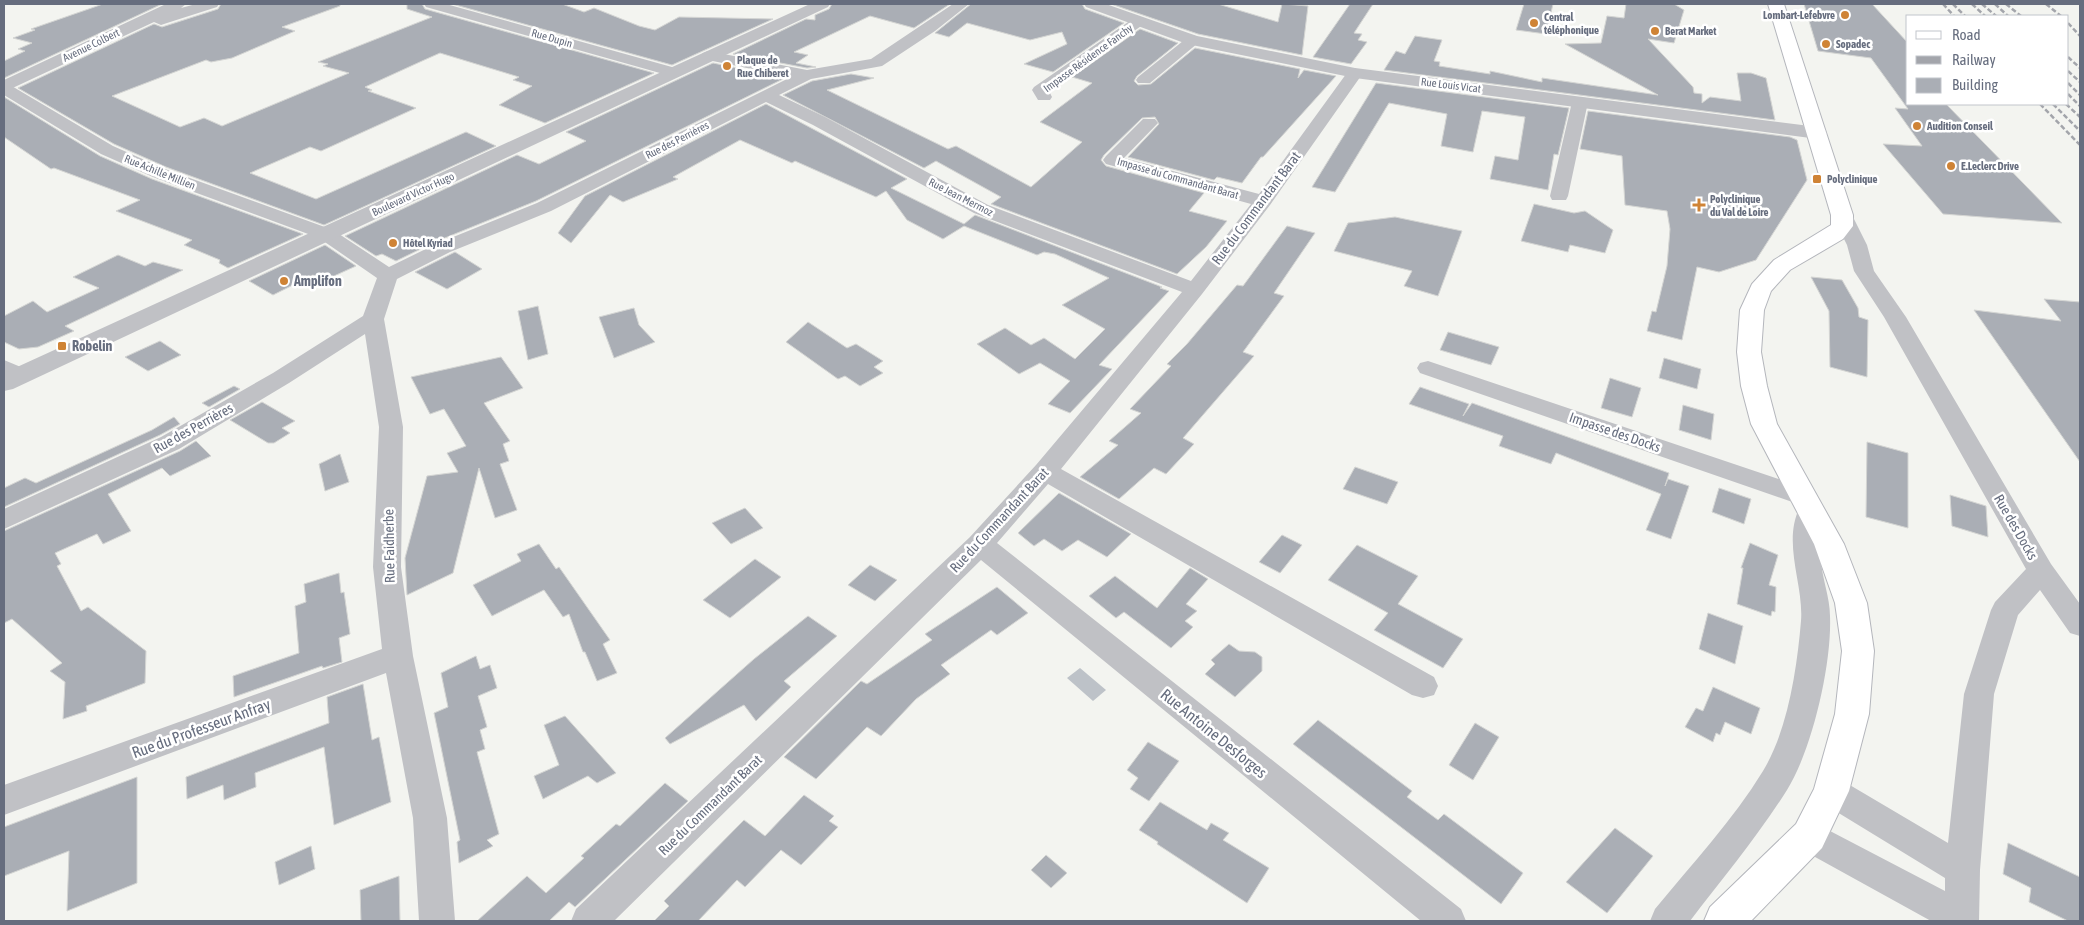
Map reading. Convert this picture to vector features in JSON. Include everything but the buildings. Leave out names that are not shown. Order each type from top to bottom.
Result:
[{"type":"main road","points":[[1724,921],[1809,836],[1831,791],[1852,714],[1858,652],[1855,621],[1846,584],[1807,504],[1764,424],[1754,386],[1749,352],[1752,310],[1760,289],[1782,265],[1835,234],[1842,226],[1842,214],[1818,133],[1776,4]]},
{"type":"street","name":"Avenue Colbert","points":[[4,87],[178,4]]},
{"type":"street","points":[[121,30],[141,27],[211,4]]},
{"type":"street","name":"Rue Dupin","points":[[431,4],[673,72]]},
{"type":"street","name":"Boulevard Victor Hugo","points":[[9,375],[326,234],[822,4]]},
{"type":"street","name":"Rue des Perrières","points":[[388,276],[443,248],[544,207],[807,75],[876,62],[930,28],[962,4]]},
{"type":"street","name":"Rue Louis Vicat","points":[[1092,4],[1193,40],[1355,73],[1818,133]]},
{"type":"street","name":"Impasse Résidence Fanchy","points":[[1044,97],[1040,90],[1139,21]]},
{"type":"street","points":[[1144,80],[1193,40]]},
{"type":"street","points":[[708,56],[807,75]]},
{"type":"street","name":"Rue du Commandant Barat","points":[[589,921],[980,544],[1045,471],[1195,290],[1263,201],[1355,73]]},
{"type":"street","name":"Rue Achille Millien","points":[[4,87],[107,150],[159,173],[326,234]]},
{"type":"street","name":"Rue Jean Mermoz","points":[[765,95],[819,121],[982,209],[1195,290]]},
{"type":"street","points":[[1559,196],[1580,102]]},
{"type":"street","name":"Impasse du Commandant Barat","points":[[1149,123],[1112,160],[1263,201]]},
{"type":"street","name":"Rue des Docks","points":[[1842,214],[1857,245],[1864,271],[1895,317],[2041,570],[2005,610],[1979,694],[1963,870],[1962,920]]},
{"type":"street","points":[[326,234],[388,276]]},
{"type":"street","name":"Rue Faidherbe","points":[[388,276],[373,319],[391,427],[386,567],[398,656],[430,818],[437,921]]},
{"type":"street","name":"Rue des Perrières","points":[[4,520],[170,443],[280,378],[373,319]]},
{"type":"street","name":"Impasse des Docks","points":[[1428,368],[1807,504]]},
{"type":"street","points":[[1045,471],[1423,686]]},
{"type":"street","points":[[1668,921],[1736,835],[1776,779],[1806,700],[1814,654],[1816,615],[1807,561],[1807,504]]},
{"type":"street","name":"Rue Antoine Desforges","points":[[980,544],[1448,921]]},
{"type":"street","points":[[2041,570],[2080,625]]},
{"type":"street","name":"Rue du Professeur Anfray","points":[[4,800],[398,656]]},
{"type":"street","points":[[1831,791],[1963,870]]},
{"type":"street","points":[[1809,836],[1962,920]]},
{"type":"shaded area","points":[[1080,668],[1106,690],[1093,701],[1067,678]]},
{"type":"railway","points":[[1943,4],[1953,15]]},
{"type":"railway","points":[[1953,4],[1964,15]]},
{"type":"railway","points":[[1972,4],[1984,15]]},
{"type":"railway","points":[[1982,4],[1995,15]]},
{"type":"railway","points":[[1995,4],[2007,15]]},
{"type":"railway","points":[[2006,4],[2020,15]]},
{"type":"railway","points":[[2046,4],[2060,15]]},
{"type":"railway","points":[[2069,24],[2080,36]]},
{"type":"railway","points":[[2069,58],[2080,68]]},
{"type":"railway","points":[[2069,72],[2080,82]]},
{"type":"railway","points":[[2069,84],[2080,95]]},
{"type":"railway","points":[[2069,95],[2080,106]]},
{"type":"railway","points":[[2041,105],[2080,145]]},
{"type":"railway","points":[[2054,105],[2080,131]]},
{"type":"railway","points":[[2067,105],[2080,117]]},
{"type":"place","name":"Lombart-Lefebvre","points":[[1845,15]]},
{"type":"place","name":"Central téléphonique","points":[[1534,23]]},
{"type":"place","name":"Berat Market","points":[[1655,31]]},
{"type":"place","name":"Sopadec","points":[[1826,44]]},
{"type":"place","name":"Plaque de Rue Chiberet","points":[[727,66]]},
{"type":"place","name":"Audition Conseil","points":[[1917,126]]},
{"type":"place","name":"E.Leclerc Drive","points":[[1951,166]]},
{"type":"place","name":"Polyclinique","points":[[1817,179]]},
{"type":"place","name":"Polyclinique du Val de Loire","points":[[1699,205]]},
{"type":"place","name":"Hôtel Kyriad","points":[[393,243]]},
{"type":"place","name":"Amplifon","points":[[284,281]]},
{"type":"place","name":"Robelin","points":[[62,346]]}]
